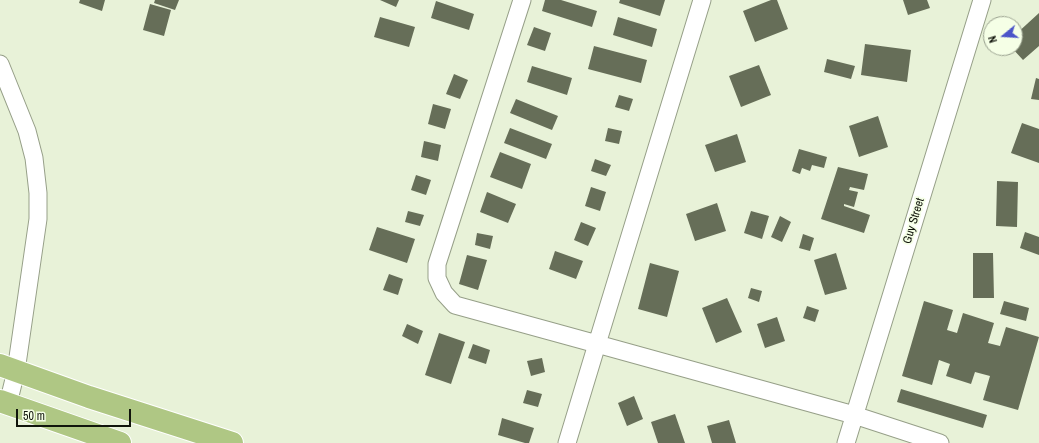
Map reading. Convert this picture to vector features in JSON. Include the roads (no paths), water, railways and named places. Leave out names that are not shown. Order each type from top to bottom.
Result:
[{"type":"highway","points":[[8,368],[89,397],[232,443]]},
{"type":"highway","points":[[4,402],[120,443]]},
{"type":"street","points":[[522,0],[437,264],[437,278],[444,293],[454,305],[854,415],[940,443]]},
{"type":"street","points":[[567,443],[702,0]]},
{"type":"street","name":"Guy Street","points":[[846,443],[982,0]]},
{"type":"street","points":[[0,64],[26,131],[34,158],[38,192],[38,219],[8,368],[4,402]]}]
